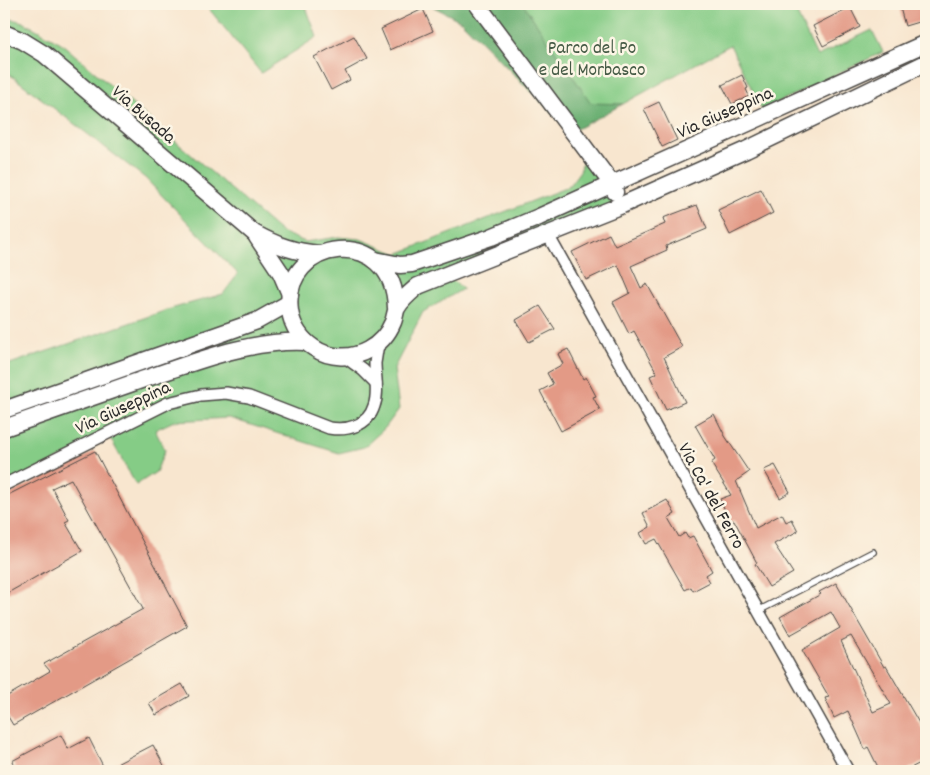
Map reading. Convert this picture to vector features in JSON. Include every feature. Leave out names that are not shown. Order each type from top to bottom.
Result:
[{"type":"main road","points":[[477,4],[612,184],[622,205]]},
{"type":"main road","name":"Via Busada","points":[[4,33],[23,41],[50,59],[254,233],[278,246],[298,252],[320,254]]},
{"type":"main road","name":"Via Giuseppina","points":[[375,260],[412,264],[491,237],[926,43]]},
{"type":"main road","points":[[396,308],[408,294],[428,281],[622,205],[746,150],[926,63]]},
{"type":"main road","points":[[539,217],[548,235]]},
{"type":"main road","name":"Via Busada","points":[[254,233],[281,273],[289,299]]},
{"type":"main road","points":[[348,249],[362,253],[375,260],[385,269],[392,281],[396,294],[393,322],[387,334],[378,344],[357,355],[345,357],[324,353],[306,342],[297,331],[291,318],[289,299],[300,270],[320,254],[334,250],[348,249]]},
{"type":"main road","name":"Via Giuseppina","points":[[4,410],[257,321],[289,299]]},
{"type":"main road","name":"Via Giuseppina","points":[[4,428],[182,366],[231,352],[284,341],[306,342]]},
{"type":"street","name":"Via Ca' del Ferro","points":[[548,235],[848,771]]},
{"type":"street","name":"Via Giuseppina","points":[[4,485],[168,403],[202,395],[226,393],[249,397],[329,428],[338,430],[350,429],[368,417],[374,408],[376,396],[375,363],[378,344]]},
{"type":"street","points":[[345,357],[363,370],[376,383]]},
{"type":"lane","points":[[758,611],[873,552]]},
{"type":"green space","points":[[205,4],[305,4],[317,37],[261,73]]},
{"type":"green space","points":[[428,4],[523,4],[591,103],[623,104],[571,132],[461,21]]},
{"type":"green space","name":"Parco del Po e del Morbasco","points":[[488,4],[816,4],[797,14],[817,56],[872,30],[883,52],[762,110],[730,45],[623,104],[614,104],[576,123]]},
{"type":"green space","points":[[4,17],[23,22],[61,43],[281,232],[305,242],[338,237],[360,239],[397,254],[568,187],[580,171],[586,151],[623,205],[446,274],[463,289],[423,312],[394,368],[399,409],[385,428],[364,447],[339,453],[229,418],[174,421],[155,430],[165,450],[156,472],[136,485],[108,434],[4,487],[4,366],[167,310],[223,294],[238,274],[145,178],[4,70]]},
{"type":"building","points":[[899,4],[921,4],[925,20],[905,26]]},
{"type":"building","points":[[850,7],[860,27],[823,46],[813,26]]},
{"type":"building","points":[[423,9],[433,31],[390,50],[381,29]]},
{"type":"building","points":[[354,36],[367,59],[345,71],[350,80],[331,90],[314,57]]},
{"type":"building","points":[[742,75],[748,88],[746,89],[749,96],[732,104],[722,85]]},
{"type":"building","points":[[659,102],[677,140],[662,147],[644,109]]},
{"type":"building","points":[[761,189],[773,213],[730,235],[718,210]]},
{"type":"building","points":[[697,205],[707,229],[666,246],[667,250],[631,266],[641,288],[647,284],[682,347],[664,357],[685,402],[666,410],[650,376],[657,373],[634,331],[629,334],[613,302],[630,293],[618,265],[586,280],[572,252],[609,234],[615,246],[665,224],[663,218]]},
{"type":"building","points":[[540,306],[555,329],[529,342],[516,320]]},
{"type":"building","points":[[568,349],[583,379],[586,377],[596,396],[593,397],[600,410],[561,431],[540,391],[553,384],[547,373],[563,364],[558,354]]},
{"type":"building","points":[[714,414],[725,436],[749,472],[736,481],[756,528],[782,514],[786,522],[792,519],[798,531],[774,544],[793,573],[769,587],[755,564],[757,563],[734,520],[730,522],[720,499],[731,495],[711,463],[715,460],[695,425]]},
{"type":"building","points":[[95,451],[187,626],[13,725],[4,710],[4,698],[50,671],[44,664],[143,609],[71,479],[52,488],[69,520],[65,522],[82,551],[4,595],[4,497]]},
{"type":"building","points":[[775,465],[790,492],[780,498],[764,470]]},
{"type":"building","points":[[667,500],[675,514],[668,518],[679,537],[685,533],[688,538],[693,536],[712,571],[706,575],[710,582],[693,591],[691,587],[685,590],[656,539],[646,544],[640,533],[650,527],[643,513]]},
{"type":"building","points":[[836,583],[926,735],[926,760],[905,771],[880,771],[868,747],[865,749],[848,711],[834,718],[825,698],[829,697],[802,650],[840,628],[831,612],[790,635],[780,617],[821,594],[819,592]],"holes":[[[851,636],[891,704],[873,712],[841,641]]]},
{"type":"building","points":[[182,684],[189,696],[156,715],[149,703]]},
{"type":"building","points":[[61,735],[68,749],[89,738],[105,770],[153,745],[167,771],[17,771],[12,761]]}]
